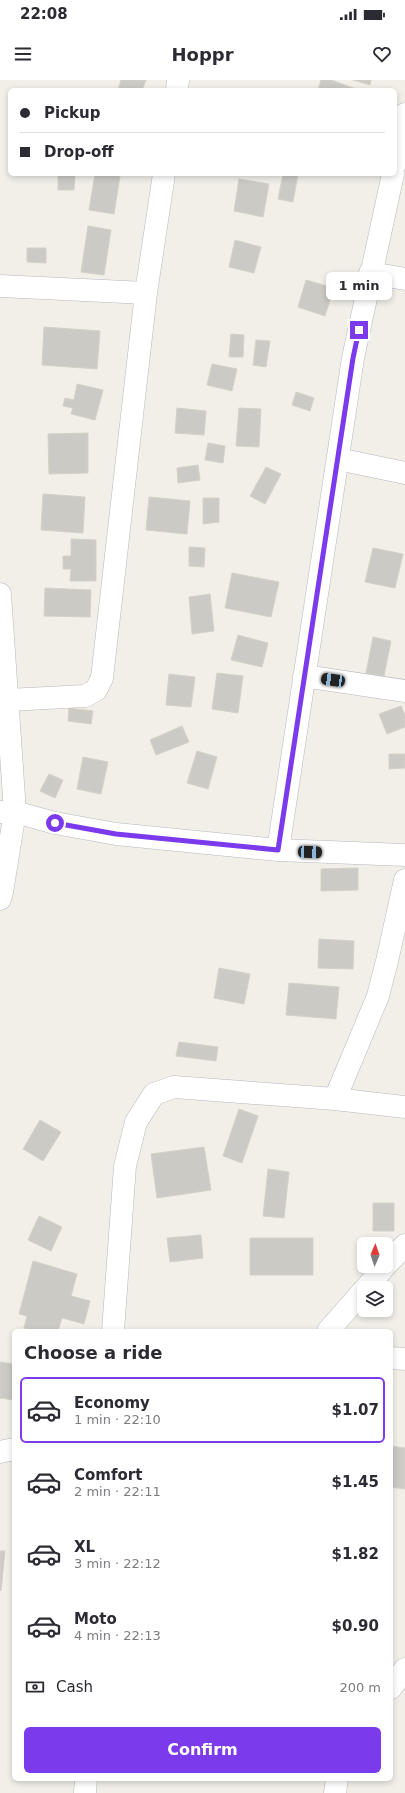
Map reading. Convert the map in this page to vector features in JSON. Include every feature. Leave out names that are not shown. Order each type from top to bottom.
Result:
[{"type":"street","points":[[397,154],[405,114]]},
{"type":"street","points":[[8,700],[85,696],[96,690],[102,678],[146,293],[164,176]]},
{"type":"street","points":[[278,850],[353,358],[370,273],[393,176]]},
{"type":"street","points":[[370,273],[405,279]]},
{"type":"street","points":[[0,286],[146,293]]},
{"type":"street","points":[[338,459],[405,473]]},
{"type":"street","points":[[0,594],[8,700],[7,812],[2,892],[0,899]]},
{"type":"street","points":[[304,676],[405,691]]},
{"type":"street","points":[[7,812],[55,823],[116,834],[278,850],[405,855]]},
{"type":"street","points":[[335,1099],[378,996],[405,880]]},
{"type":"street","points":[[113,1329],[125,1166],[136,1122],[154,1094],[174,1087],[335,1099],[405,1107]]},
{"type":"street","points":[[393,1258],[405,1244]]},
{"type":"street","points":[[372,1281],[380,1273]]},
{"type":"street","points":[[330,1329],[357,1298]]},
{"type":"street","points":[[393,1358],[405,1359]]},
{"type":"street","points":[[0,1452],[12,1449]]},
{"type":"street","points":[[393,1685],[405,1669]]},
{"type":"street","points":[[85,1793],[86,1781]]},
{"type":"street","points":[[335,1793],[336,1781]]},
{"type":"building","points":[[121,80],[146,80],[143,88],[119,88]]},
{"type":"building","points":[[321,80],[331,80],[353,88],[319,88]]},
{"type":"building","points":[[353,80],[371,80],[370,85]]},
{"type":"building","points":[[58,176],[75,176],[74,190],[58,190]]},
{"type":"building","points":[[95,176],[120,176],[114,214],[89,210]]},
{"type":"building","points":[[283,176],[298,176],[293,202],[278,199]]},
{"type":"building","points":[[239,179],[269,184],[263,217],[234,211]]},
{"type":"building","points":[[88,226],[111,230],[104,275],[81,272]]},
{"type":"building","points":[[235,240],[261,247],[254,273],[229,267]]},
{"type":"building","points":[[27,248],[46,248],[46,263],[27,262]]},
{"type":"building","points":[[306,280],[334,288],[325,316],[298,307]]},
{"type":"building","points":[[44,327],[100,331],[97,369],[42,365]]},
{"type":"building","points":[[231,334],[244,335],[243,357],[229,357]]},
{"type":"building","points":[[256,340],[270,341],[266,367],[253,365]]},
{"type":"building","points":[[212,364],[237,369],[232,391],[207,385]]},
{"type":"building","points":[[77,384],[103,390],[95,420],[71,414],[73,408],[63,406],[65,398],[74,400]]},
{"type":"building","points":[[296,392],[314,398],[310,411],[292,405]]},
{"type":"building","points":[[177,408],[206,411],[204,435],[175,433]]},
{"type":"building","points":[[239,408],[261,409],[259,447],[236,446]]},
{"type":"building","points":[[88,433],[88,473],[49,474],[48,434]]},
{"type":"building","points":[[208,443],[225,446],[223,463],[205,460]]},
{"type":"building","points":[[198,465],[200,480],[178,483],[177,468]]},
{"type":"building","points":[[266,467],[281,474],[265,504],[250,496]]},
{"type":"building","points":[[43,494],[85,497],[83,533],[41,530]]},
{"type":"building","points":[[149,497],[190,501],[187,534],[146,530]]},
{"type":"building","points":[[203,498],[219,498],[219,522],[203,524]]},
{"type":"building","points":[[71,539],[96,540],[96,581],[70,581],[71,569],[63,569],[63,556],[71,556]]},
{"type":"building","points":[[189,547],[205,548],[204,567],[189,566]]},
{"type":"building","points":[[373,548],[403,554],[395,588],[365,582]]},
{"type":"building","points":[[232,573],[279,582],[271,617],[225,608]]},
{"type":"building","points":[[45,588],[91,590],[90,617],[44,616]]},
{"type":"building","points":[[210,594],[214,631],[192,634],[189,597]]},
{"type":"building","points":[[238,635],[268,643],[262,667],[231,660]]},
{"type":"building","points":[[373,637],[391,641],[384,676],[366,673]]},
{"type":"building","points":[[217,673],[243,676],[238,713],[212,709]]},
{"type":"building","points":[[169,674],[195,677],[191,707],[166,705]]},
{"type":"building","points":[[401,706],[405,715],[405,727],[387,734],[379,714]]},
{"type":"building","points":[[69,708],[93,711],[91,724],[68,721]]},
{"type":"building","points":[[182,726],[189,742],[156,755],[150,740]]},
{"type":"building","points":[[197,751],[217,757],[208,789],[187,783]]},
{"type":"building","points":[[389,754],[405,754],[405,768],[389,769]]},
{"type":"building","points":[[83,757],[108,762],[101,794],[77,789]]},
{"type":"building","points":[[49,774],[63,780],[55,798],[40,791]]},
{"type":"building","points":[[358,868],[358,890],[321,891],[321,869]]},
{"type":"building","points":[[319,939],[354,941],[353,969],[318,968]]},
{"type":"building","points":[[219,968],[250,974],[244,1004],[214,998]]},
{"type":"building","points":[[289,983],[339,987],[336,1019],[286,1015]]},
{"type":"building","points":[[179,1042],[218,1047],[216,1061],[176,1056]]},
{"type":"building","points":[[239,1109],[258,1116],[242,1163],[223,1156]]},
{"type":"building","points":[[40,1120],[61,1132],[43,1161],[23,1149]]},
{"type":"building","points":[[204,1147],[211,1190],[157,1198],[151,1154]]},
{"type":"building","points":[[268,1169],[289,1172],[284,1218],[263,1216]]},
{"type":"building","points":[[373,1203],[394,1203],[394,1231],[373,1231]]},
{"type":"building","points":[[39,1216],[62,1227],[51,1251],[28,1240]]},
{"type":"building","points":[[201,1235],[203,1258],[170,1262],[167,1238]]},
{"type":"building","points":[[250,1238],[313,1238],[313,1275],[250,1275]]},
{"type":"building","points":[[33,1261],[77,1274],[71,1296],[90,1301],[84,1324],[62,1318],[59,1329],[24,1328],[27,1316],[19,1314]]},
{"type":"building","points":[[0,1362],[12,1364],[12,1400],[0,1398]]},
{"type":"building","points":[[393,1446],[405,1448],[405,1489],[393,1487]]},
{"type":"building","points":[[0,1551],[5,1551],[1,1591],[0,1590]]},
{"type":"route","points":[[55,823],[116,834],[278,850],[353,358],[359,330]]}]
